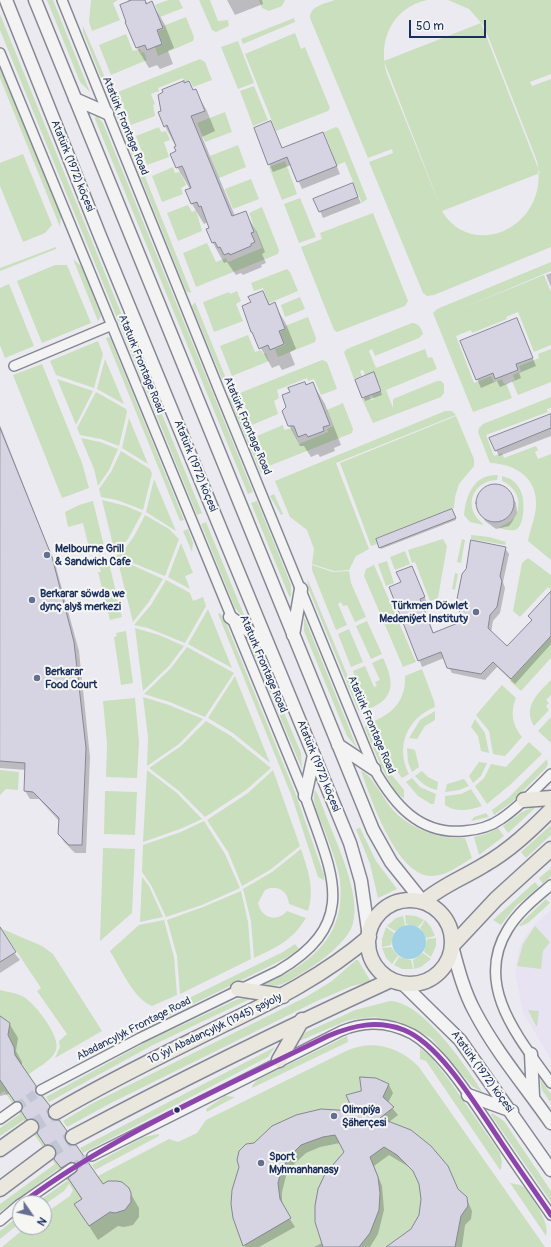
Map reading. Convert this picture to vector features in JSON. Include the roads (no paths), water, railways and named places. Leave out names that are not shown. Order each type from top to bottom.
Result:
[{"type":"main road","name":"Atatürk (1972) köçesi","points":[[6,0],[100,236],[314,755],[356,863],[364,901],[368,937]]},
{"type":"main road","points":[[34,0],[372,830],[391,862],[423,902]]},
{"type":"main road","points":[[75,99],[107,113]]},
{"type":"main road","points":[[293,635],[301,589]]},
{"type":"main road","points":[[230,617],[269,645]]},
{"type":"main road","points":[[338,745],[374,768]]},
{"type":"main road","points":[[305,796],[314,755]]},
{"type":"main road","points":[[524,800],[551,798]]},
{"type":"main road","points":[[423,902],[436,890],[460,879],[495,858],[530,831],[551,810]]},
{"type":"main road","points":[[551,849],[496,899],[452,946],[448,959],[441,971],[430,979],[417,984],[397,982],[380,972],[373,962],[369,950],[368,937],[373,923],[382,911],[394,903],[408,900],[423,902],[442,914],[452,935],[452,946],[460,976],[475,1013],[492,1040],[551,1123]]},
{"type":"main road","name":"10 ýyl Abadançylyk (1945) şaýoly","points":[[56,1112],[89,1092],[283,996],[326,971],[348,955],[368,937]]},
{"type":"main road","name":"Atatürk (1972) köçesi","points":[[397,982],[460,1040],[512,1111],[551,1170]]},
{"type":"main road","points":[[73,1137],[302,1020],[397,982]]},
{"type":"main road","points":[[238,989],[283,996]]},
{"type":"main road","points":[[279,1060],[302,1020]]},
{"type":"main road","points":[[531,1054],[533,1096]]},
{"type":"main road","points":[[468,1095],[512,1111]]},
{"type":"main road","points":[[0,1149],[31,1127]]},
{"type":"main road","points":[[0,1189],[48,1153]]},
{"type":"street","name":"Atatürk Frontage Road","points":[[62,0],[219,390],[374,768],[391,796],[410,816],[426,826],[446,831],[476,830],[491,825],[501,820],[524,800]]},
{"type":"street","name":"Ataturk Frontage Road","points":[[0,53],[230,617],[305,796],[332,882],[333,901],[330,917],[317,941],[303,956],[278,971],[238,989]]},
{"type":"street","points":[[14,366],[112,325]]},
{"type":"street","points":[[524,800],[551,774]]},
{"type":"street","points":[[551,885],[527,906],[508,928],[500,947],[495,968],[496,986],[503,1007],[531,1054],[551,1083]]},
{"type":"street","name":"Abadancylyk Frontage Road","points":[[41,1090],[238,989]]},
{"type":"street","points":[[92,1156],[279,1060],[351,1027],[374,1024],[387,1025],[412,1034],[429,1048],[468,1095],[551,1215]]},
{"type":"street","points":[[0,1119],[17,1107]]},
{"type":"street","points":[[34,1195],[72,1168]]},
{"type":"street","points":[[0,1221],[12,1211]]},
{"type":"water","points":[[406,925],[412,925],[421,930],[425,936],[425,948],[421,954],[412,959],[406,959],[397,954],[392,945],[392,939],[397,930]]},
{"type":"tunnel","points":[[17,1107],[41,1090]]},
{"type":"tunnel","points":[[31,1127],[56,1112]]},
{"type":"tunnel","points":[[48,1153],[73,1137]]},
{"type":"tunnel","points":[[72,1168],[92,1156]]},
{"type":"place","name":"Melbourne Grill & Sandwich Cafe","points":[[47,555]]},
{"type":"place","name":"Berkarar söwda we dynç alyš merkezi","points":[[32,600]]},
{"type":"place","name":"Türkmen Döwlet Medeniýet Instituty","points":[[476,612]]},
{"type":"place","name":"Berkarar Food Court","points":[[37,678]]},
{"type":"place","name":"Olimpiýa Şäherçesi","points":[[334,1116]]},
{"type":"place","name":"Sport Myhmanhanasy","points":[[261,1163]]}]
